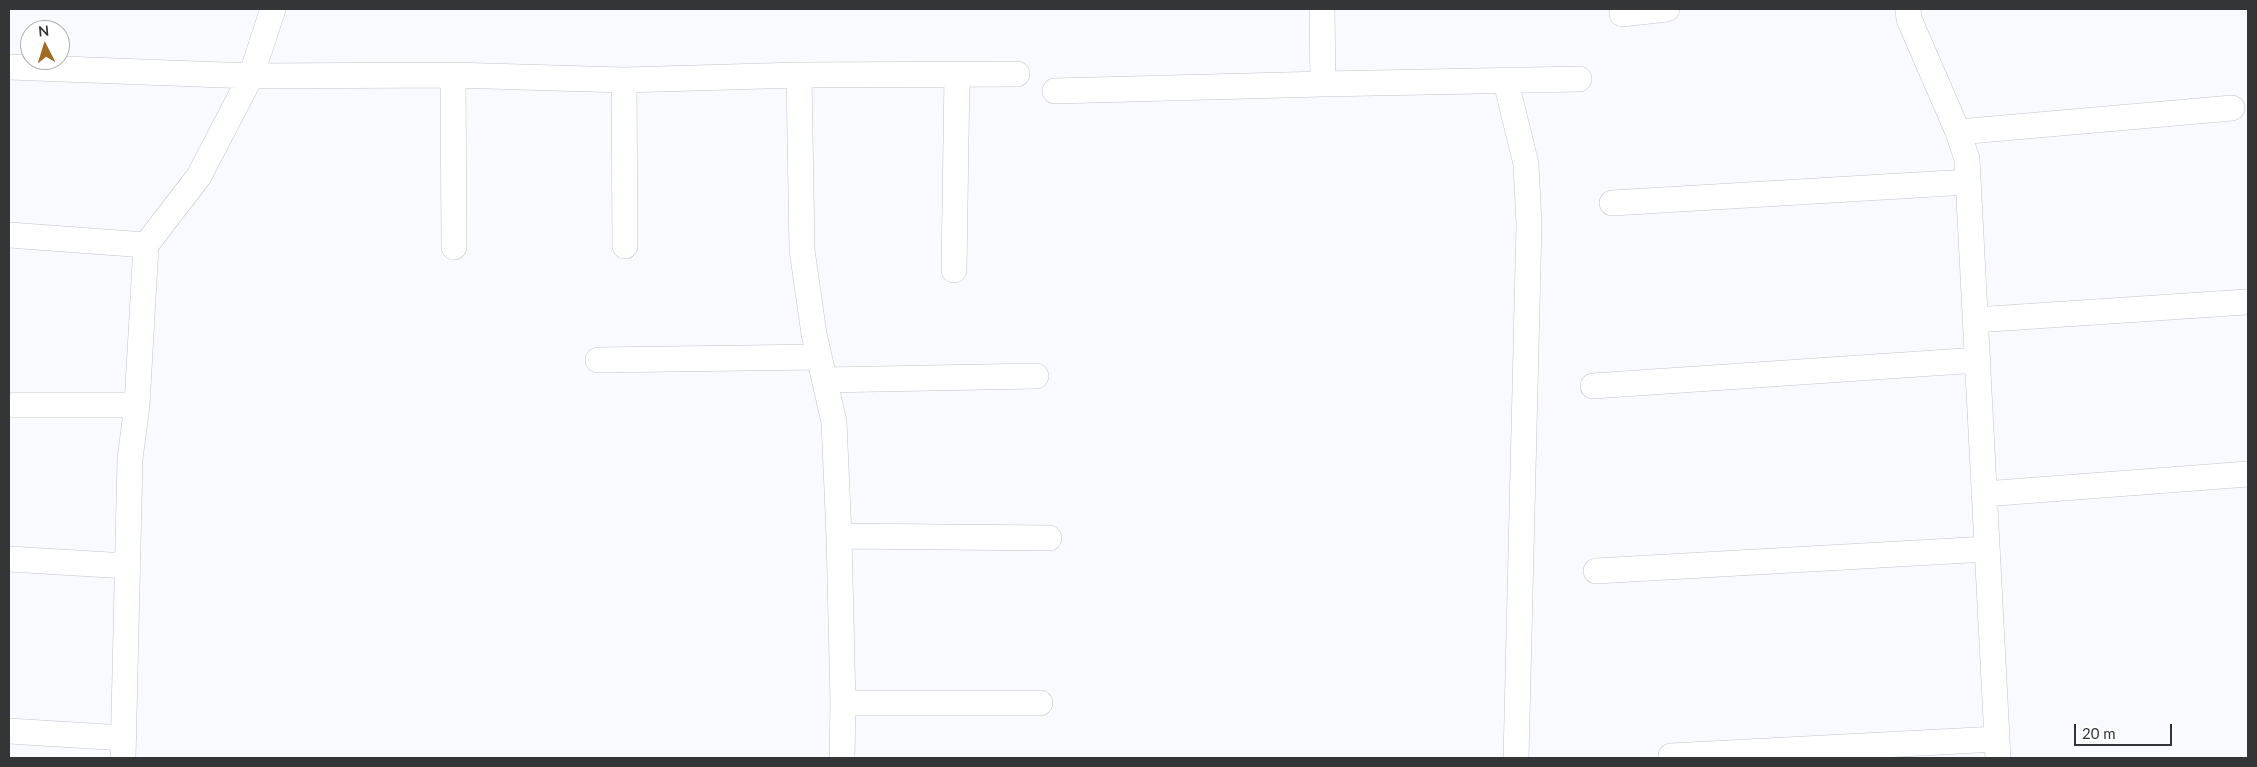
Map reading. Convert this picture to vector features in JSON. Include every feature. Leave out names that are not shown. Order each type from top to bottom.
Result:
[{"type":"street","points":[[9,731],[124,748],[130,458],[137,406],[146,245],[199,176],[251,76],[273,9]]},
{"type":"street","points":[[1322,9],[1323,84]]},
{"type":"street","points":[[1622,14],[1667,9]]},
{"type":"street","points":[[1671,756],[1998,749],[1967,159],[1958,132],[1909,19],[1908,9]]},
{"type":"street","points":[[9,67],[251,76],[453,75],[624,80],[799,75],[1017,74]]},
{"type":"street","points":[[453,75],[454,246]]},
{"type":"street","points":[[799,75],[802,250],[822,369],[834,422],[843,703],[842,758]]},
{"type":"street","points":[[954,270],[957,75]]},
{"type":"street","points":[[1055,91],[1579,79]]},
{"type":"street","points":[[624,80],[625,246]]},
{"type":"street","points":[[1506,82],[1526,164],[1529,224],[1516,758]]},
{"type":"street","points":[[1958,132],[2232,108]]},
{"type":"street","points":[[1612,203],[1968,182]]},
{"type":"street","points":[[9,235],[146,245]]},
{"type":"street","points":[[1975,320],[2246,302]]},
{"type":"street","points":[[598,360],[1036,376]]},
{"type":"street","points":[[1593,386],[1978,360]]},
{"type":"street","points":[[9,404],[137,406]]},
{"type":"street","points":[[1984,494],[2248,474]]},
{"type":"street","points":[[839,536],[1049,538]]},
{"type":"street","points":[[1596,571],[1987,549]]},
{"type":"street","points":[[9,559],[127,566]]},
{"type":"street","points":[[843,703],[1040,703]]}]
